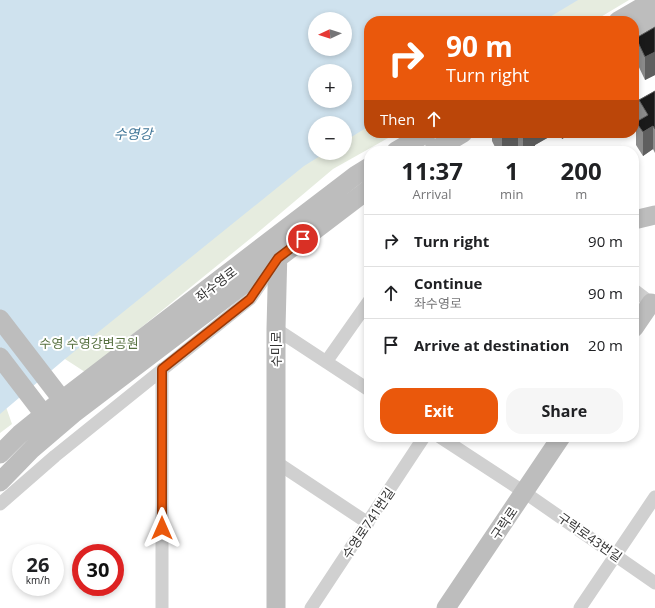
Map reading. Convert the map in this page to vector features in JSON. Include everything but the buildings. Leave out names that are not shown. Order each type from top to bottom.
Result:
[{"type":"main road","points":[[627,16],[654,0]]},
{"type":"main road","points":[[639,30],[655,20]]},
{"type":"main road","points":[[405,146],[418,138]]},
{"type":"main road","name":"좌수영로","points":[[0,482],[32,449],[50,422],[278,236],[364,170]]},
{"type":"main road","name":"좌수영로","points":[[68,407],[278,258],[364,193]]},
{"type":"main road","points":[[639,219],[655,215]]},
{"type":"main road","name":"수미로","points":[[276,608],[276,329],[278,236]]},
{"type":"main road","points":[[639,321],[653,303]]},
{"type":"main road","points":[[0,319],[68,407]]},
{"type":"main road","points":[[0,357],[50,422]]},
{"type":"main road","name":"좌수영로","points":[[0,454],[20,434],[50,422]]},
{"type":"main road","name":"구락로","points":[[446,608],[558,442]]},
{"type":"street","points":[[0,504],[55,456],[250,299],[278,258]]},
{"type":"street","points":[[639,293],[653,303]]},
{"type":"street","points":[[326,362],[364,308]]},
{"type":"street","points":[[276,329],[364,387]]},
{"type":"street","points":[[162,369],[162,608]]},
{"type":"street","name":"수영로741번길","points":[[311,608],[421,442]]},
{"type":"street","name":"구락로43번길","points":[[448,442],[524,492],[655,583]]},
{"type":"street","points":[[276,462],[368,523]]},
{"type":"street","points":[[580,608],[655,497]]},
{"type":"green space","points":[[558,0],[629,0],[602,16],[531,16]]},
{"type":"green space","name":"수영 수영강변공원","points":[[364,115],[364,138],[388,138],[374,146],[364,146],[364,152],[352,158],[352,122]]},
{"type":"green space","name":"수영 수영강변공원","points":[[308,158],[308,160],[349,160],[333,169],[256,234],[85,372],[48,348]]},
{"type":"green space","points":[[0,390],[12,424],[0,433]]},
{"type":"water","name":"수영강","points":[[0,0],[578,0],[551,16],[364,16],[364,129],[352,137],[352,116],[308,116],[308,160],[314,160],[304,166],[65,359],[0,414]]},
{"type":"route","points":[[162,528],[162,369],[250,299],[278,258],[303,239]]}]
